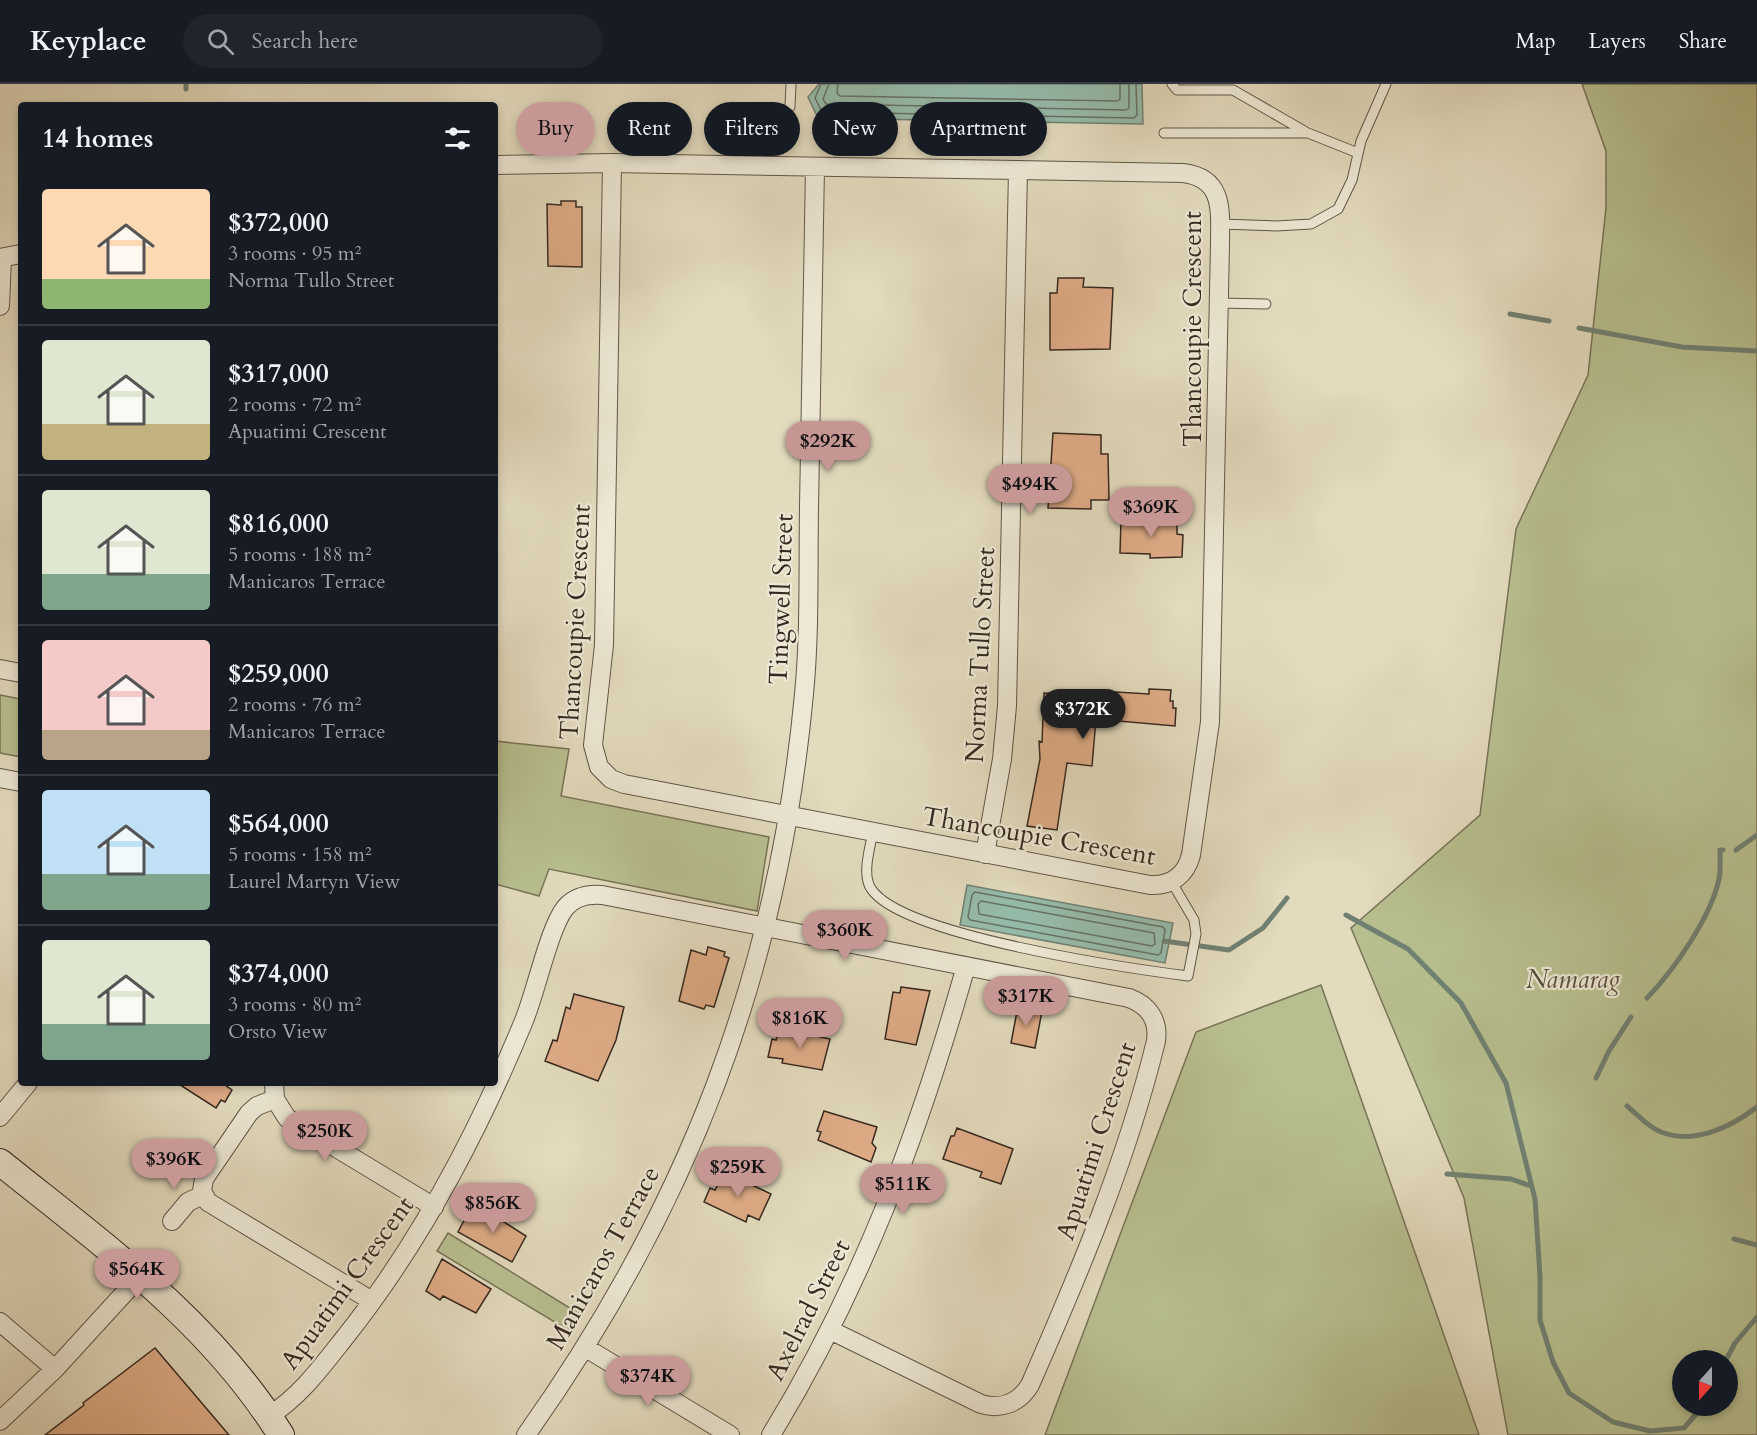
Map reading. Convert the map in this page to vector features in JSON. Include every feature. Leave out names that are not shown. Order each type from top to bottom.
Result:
[{"type":"street","name":"Thancoupie Crescent","points":[[498,165],[612,164],[1189,174],[1202,179],[1214,190],[1220,206],[1220,224],[1210,722],[1191,858],[1185,870],[1171,881],[1150,885],[621,783],[604,772],[595,758],[593,745],[604,645],[612,164]]},
{"type":"street","name":"Tingwell Street","points":[[766,927],[788,815],[801,732],[807,649],[815,167]]},
{"type":"street","name":"Norma Tullo Street","points":[[985,854],[1002,759],[1008,695],[1018,170]]},
{"type":"street","points":[[0,306],[1,258],[18,255]]},
{"type":"street","points":[[0,669],[18,673]]},
{"type":"street","points":[[0,778],[18,781]]},
{"type":"street","name":"Apuatimi Crescent","points":[[498,1082],[525,1020],[559,919],[570,903],[585,896],[598,895],[766,927],[1129,998],[1141,1003],[1153,1018],[1157,1031],[1121,1160],[1079,1274],[1028,1388],[1016,1400],[1001,1406],[981,1404],[830,1330]]},
{"type":"street","name":"Manicaros Terrace","points":[[526,1435],[586,1348],[644,1249],[693,1145],[734,1037],[766,927]]},
{"type":"street","name":"Axelrad Street","points":[[771,1435],[830,1330],[885,1213],[926,1102],[966,966]]},
{"type":"street","points":[[0,1116],[25,1086]]},
{"type":"street","name":"Apuatimi Crescent","points":[[275,1426],[372,1301],[434,1207],[483,1116],[496,1086]]},
{"type":"street","points":[[372,1301],[209,1203],[203,1195],[204,1179],[249,1113],[275,1091],[281,1111],[290,1120],[434,1207]]},
{"type":"street","points":[[0,1162],[141,1275],[203,1332],[226,1359],[275,1426]]},
{"type":"street","points":[[172,1221],[188,1202],[203,1195]]},
{"type":"street","points":[[0,1421],[55,1369],[141,1275]]},
{"type":"street","points":[[0,1322],[55,1369]]},
{"type":"street","points":[[586,1348],[730,1435]]},
{"type":"lane","points":[[790,102],[791,84]]},
{"type":"lane","points":[[1172,84],[1177,90],[1233,90],[1308,133],[1358,153]]},
{"type":"lane","points":[[1220,224],[1276,226],[1311,224],[1338,209],[1352,180],[1358,153],[1374,108],[1386,84]]},
{"type":"lane","points":[[1164,134],[1308,133]]},
{"type":"lane","points":[[1219,303],[1266,304]]},
{"type":"lane","points":[[873,832],[867,867],[870,889],[885,904],[950,930],[988,941],[1188,976],[1197,934],[1194,921],[1171,881]]},
{"type":"green space","name":"Namarag","points":[[1582,84],[1757,84],[1757,1435],[1508,1435],[1464,1198],[1351,928],[1480,815],[1516,529],[1588,375],[1606,208],[1606,151]]},
{"type":"green space","points":[[0,695],[18,698],[18,756],[0,753]]},
{"type":"green space","points":[[498,741],[569,749],[561,796],[769,837],[757,911],[549,869],[539,896],[498,885]]},
{"type":"green space","points":[[1321,985],[1479,1435],[1045,1435],[1196,1032]]},
{"type":"green space","points":[[448,1233],[578,1313],[568,1330],[437,1251]]},
{"type":"water","points":[[819,84],[1142,84],[1143,124],[1047,122],[1047,102],[910,102],[910,120],[898,119],[898,102],[812,102],[812,105],[808,97]]},
{"type":"water","points":[[967,885],[1173,923],[1165,963],[960,925]]},
{"type":"building","points":[[561,201],[576,201],[576,207],[582,207],[582,267],[548,266],[547,204],[561,205]]},
{"type":"building","points":[[1058,278],[1084,278],[1083,287],[1113,288],[1110,349],[1050,350],[1050,293],[1057,293]]},
{"type":"building","points":[[1053,433],[1101,435],[1101,454],[1108,454],[1109,500],[1091,500],[1091,509],[1048,508]]},
{"type":"building","points":[[1121,520],[1177,520],[1177,534],[1183,535],[1182,557],[1150,558],[1150,554],[1120,553]]},
{"type":"building","points":[[1149,689],[1171,690],[1170,701],[1173,701],[1173,708],[1176,708],[1175,726],[1096,719],[1092,766],[1067,763],[1057,830],[1027,826],[1040,759],[1039,741],[1042,742],[1044,693],[1082,695],[1082,701],[1116,703],[1116,692],[1149,694]]},
{"type":"building","points":[[708,947],[725,952],[724,956],[729,958],[714,1007],[706,1005],[704,1009],[679,1001],[691,950],[706,955]]},
{"type":"building","points":[[901,987],[930,991],[916,1045],[885,1039],[893,992],[900,993]]},
{"type":"building","points":[[574,994],[624,1007],[616,1040],[598,1081],[545,1061],[553,1040],[557,1041],[566,1007],[570,1009]]},
{"type":"building","points":[[1018,1006],[1042,1011],[1035,1048],[1011,1043]]},
{"type":"building","points":[[779,1028],[830,1039],[822,1070],[782,1063],[783,1059],[768,1057],[772,1039],[776,1040]]},
{"type":"building","points":[[182,1086],[226,1086],[232,1090],[225,1102],[221,1100],[216,1108]]},
{"type":"building","points":[[824,1111],[877,1127],[872,1143],[876,1148],[871,1162],[818,1140],[821,1132],[817,1131]]},
{"type":"building","points":[[957,1128],[1013,1149],[1001,1184],[980,1177],[982,1172],[943,1159],[951,1136],[954,1136]]},
{"type":"building","points":[[725,1172],[771,1194],[759,1220],[748,1215],[746,1222],[704,1202],[710,1188],[715,1190]]},
{"type":"building","points":[[479,1206],[526,1236],[512,1262],[458,1232],[467,1215],[472,1218]]},
{"type":"building","points":[[442,1259],[491,1289],[476,1313],[443,1296],[440,1300],[426,1291]]},
{"type":"building","points":[[155,1348],[229,1435],[45,1435],[84,1405],[83,1403]]},
{"type":"waterway","points":[[186,84],[186,89]]},
{"type":"waterway","points":[[1510,314],[1549,321]]},
{"type":"waterway","points":[[1579,328],[1682,347],[1757,351]]},
{"type":"waterway","points":[[1736,850],[1757,835]]},
{"type":"waterway","points":[[1647,998],[1669,973],[1700,926],[1715,894],[1720,876],[1720,850],[1723,850]]},
{"type":"waterway","points":[[1164,941],[1229,950],[1263,928],[1287,898]]},
{"type":"waterway","points":[[1346,915],[1408,949],[1461,1003],[1506,1083],[1535,1199],[1540,1276],[1540,1320],[1553,1362],[1569,1393],[1613,1422],[1650,1431],[1684,1428],[1694,1416]]},
{"type":"waterway","points":[[1596,1078],[1609,1051],[1631,1017]]},
{"type":"waterway","points":[[1627,1106],[1656,1130],[1686,1136],[1712,1132],[1736,1121],[1757,1107]]},
{"type":"waterway","points":[[1447,1174],[1511,1179],[1531,1186]]},
{"type":"waterway","points":[[1734,1239],[1757,1245]]},
{"type":"waterway","points":[[1731,1350],[1757,1317]]}]
